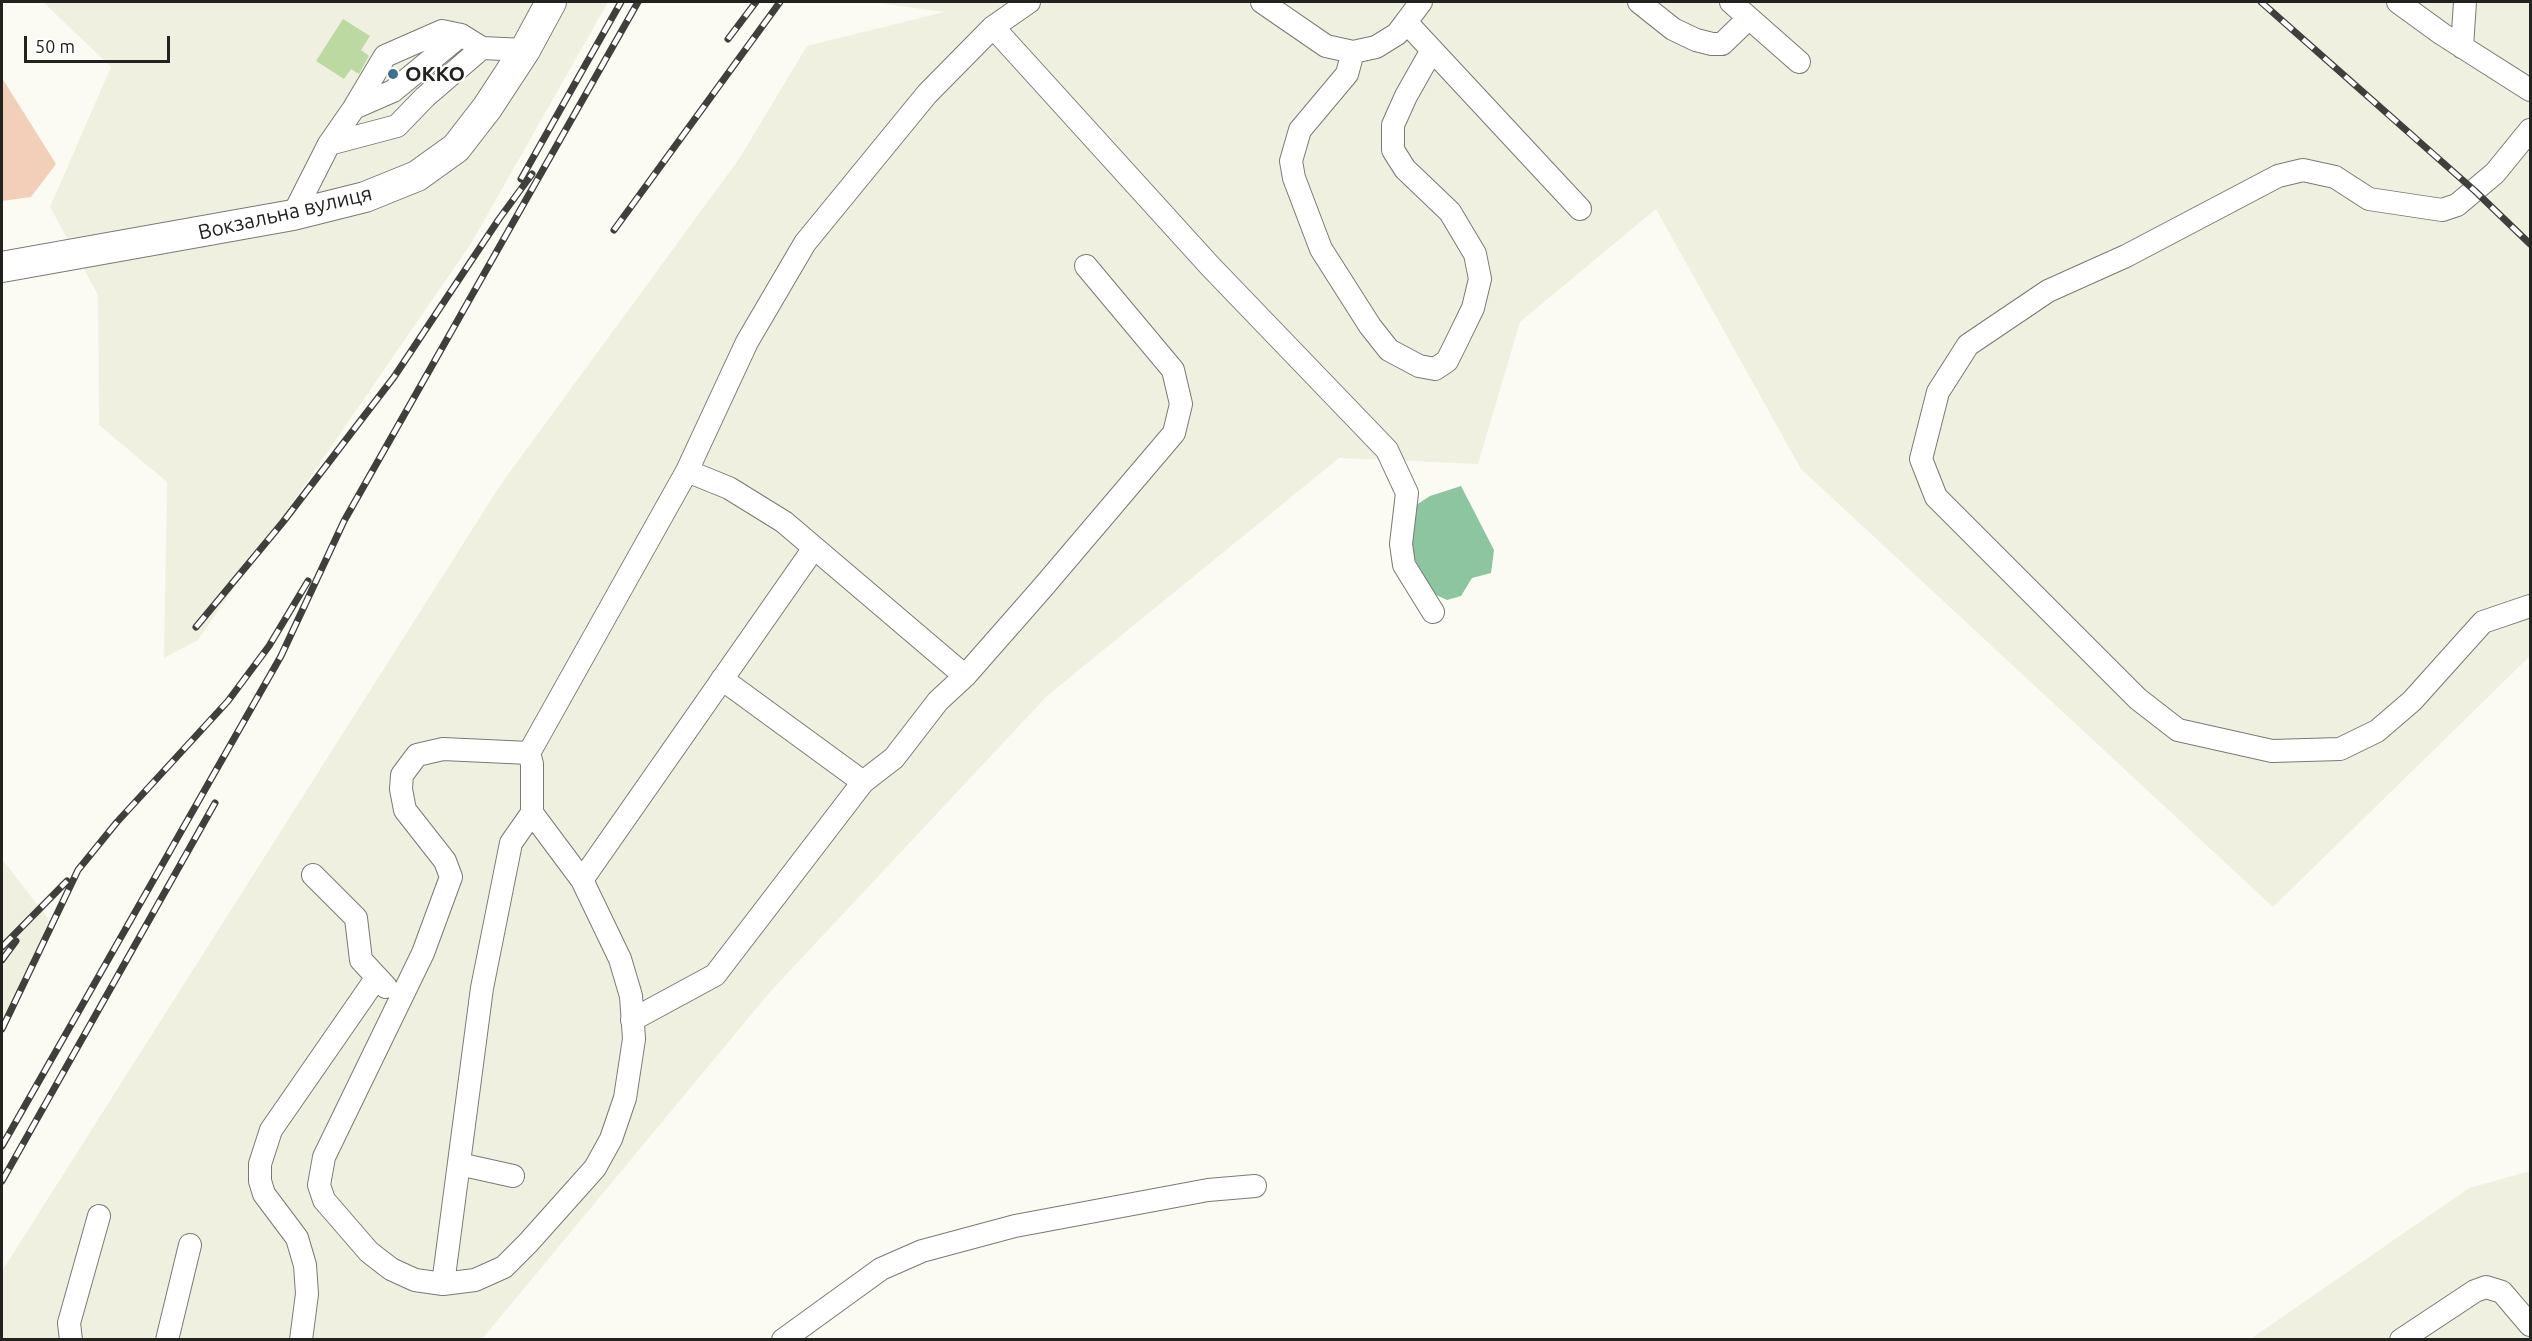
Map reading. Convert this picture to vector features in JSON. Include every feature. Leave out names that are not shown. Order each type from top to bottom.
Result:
[{"type":"main road","name":"Вокзальна вулиця","points":[[2,267],[293,215],[365,197],[417,176],[456,148],[487,108],[525,50],[551,2]]},
{"type":"lane","points":[[443,1284],[482,988],[511,843],[532,813],[532,764],[529,753],[687,471],[747,342],[805,243],[927,94],[993,27],[1029,2]]},
{"type":"lane","points":[[1262,2],[1326,46],[1353,52],[1376,47],[1397,34],[1422,2]]},
{"type":"lane","points":[[1639,2],[1673,29],[1696,40],[1712,44],[1722,44],[1749,18]]},
{"type":"lane","points":[[1731,2],[1799,62]]},
{"type":"lane","points":[[2398,2],[2462,47],[2530,90]]},
{"type":"lane","points":[[2462,47],[2465,2]]},
{"type":"lane","points":[[1406,22],[1580,209]]},
{"type":"lane","points":[[993,27],[1210,266],[1387,450],[1407,493],[1401,544],[1404,565],[1433,612]]},
{"type":"lane","points":[[293,215],[328,144],[354,108],[385,56],[442,31],[461,35],[482,48],[525,50]]},
{"type":"lane","points":[[354,108],[393,91],[461,35]]},
{"type":"lane","points":[[328,144],[397,126],[425,97],[482,48]]},
{"type":"lane","points":[[1353,52],[1347,74],[1300,130],[1291,162],[1294,178],[1321,249],[1370,326],[1389,350],[1419,366],[1435,369],[1447,361],[1473,308],[1480,279],[1475,254],[1450,212],[1405,169],[1394,150],[1394,125],[1406,96],[1432,50]]},
{"type":"lane","points":[[2530,130],[2495,173],[2457,205],[2442,210],[2369,199],[2335,177],[2304,170],[2278,176],[2126,256],[2048,291],[1968,345],[1938,392],[1921,459],[1936,497],[2138,699],[2178,730],[2272,751],[2340,749],[2377,730],[2412,701],[2483,622],[2530,606]]},
{"type":"lane","points":[[632,1020],[666,1004],[715,975],[863,783],[894,758],[938,700],[965,676],[1174,433],[1180,404],[1173,370],[1086,266]]},
{"type":"lane","points":[[687,471],[729,488],[784,522],[965,676]]},
{"type":"lane","points":[[582,880],[814,548]]},
{"type":"lane","points":[[722,680],[863,783]]},
{"type":"lane","points":[[529,753],[443,749],[417,755],[402,775],[401,789],[405,810],[445,861],[451,877],[423,953],[324,1157],[320,1185],[324,1200],[377,1257],[391,1269],[415,1280],[443,1284],[475,1280],[504,1267],[595,1168],[611,1139],[625,1098],[634,1039],[631,996],[620,959],[582,880],[532,813]]},
{"type":"lane","points":[[313,875],[356,918],[361,960],[400,1002]]},
{"type":"lane","points":[[301,1340],[307,1294],[305,1265],[297,1238],[264,1194],[260,1181],[260,1164],[271,1130],[377,977]]},
{"type":"lane","points":[[459,1164],[513,1176]]},
{"type":"lane","points":[[783,1340],[881,1269],[921,1251],[1015,1226],[1208,1190],[1255,1186]]},
{"type":"lane","points":[[71,1340],[69,1323],[99,1216]]},
{"type":"lane","points":[[167,1340],[190,1245]]},
{"type":"lane","points":[[2401,1340],[2475,1291],[2486,1287],[2502,1292],[2530,1325]]},
{"type":"shaded area","points":[[43,2],[608,2],[472,242],[198,640],[164,658],[167,482],[99,425],[98,295],[50,207],[111,67]]},
{"type":"shaded area","points":[[871,2],[2530,2],[2530,656],[2273,907],[1801,469],[1656,209],[1520,322],[1478,464],[1339,458],[1047,696],[770,992],[482,1339],[2,1339],[2,1271],[501,484],[739,159],[807,46],[944,12]]},
{"type":"shaded area","points":[[2,78],[56,164],[31,197],[2,201]]},
{"type":"shaded area","points":[[1461,486],[1494,550],[1491,573],[1472,578],[1461,596],[1447,600],[1434,594],[1415,560],[1408,528],[1410,509],[1430,496]]},
{"type":"shaded area","points":[[2,859],[50,921],[2,1022]]},
{"type":"shaded area","points":[[2530,1171],[2530,1339],[2249,1340],[2469,1188]]},
{"type":"building","points":[[343,19],[370,36],[361,50],[369,56],[359,74],[351,69],[344,79],[316,61]]},
{"type":"railway","points":[[521,179],[621,2]]},
{"type":"railway","points":[[2,1146],[281,656],[344,521],[638,2]]},
{"type":"railway","points":[[728,39],[756,2]]},
{"type":"railway","points":[[614,230],[780,2]]},
{"type":"railway","points":[[2261,2],[2475,191],[2530,244]]},
{"type":"railway","points":[[196,627],[283,522],[394,377],[499,219],[532,174]]},
{"type":"railway","points":[[2,1029],[78,870],[117,822],[228,701],[269,646],[308,581]]},
{"type":"railway","points":[[2,1181],[215,803]]},
{"type":"railway","points":[[2,947],[67,881]]},
{"type":"railway","points":[[2,960],[16,941]]},
{"type":"place","name":"ОККО","points":[[393,74]]}]
